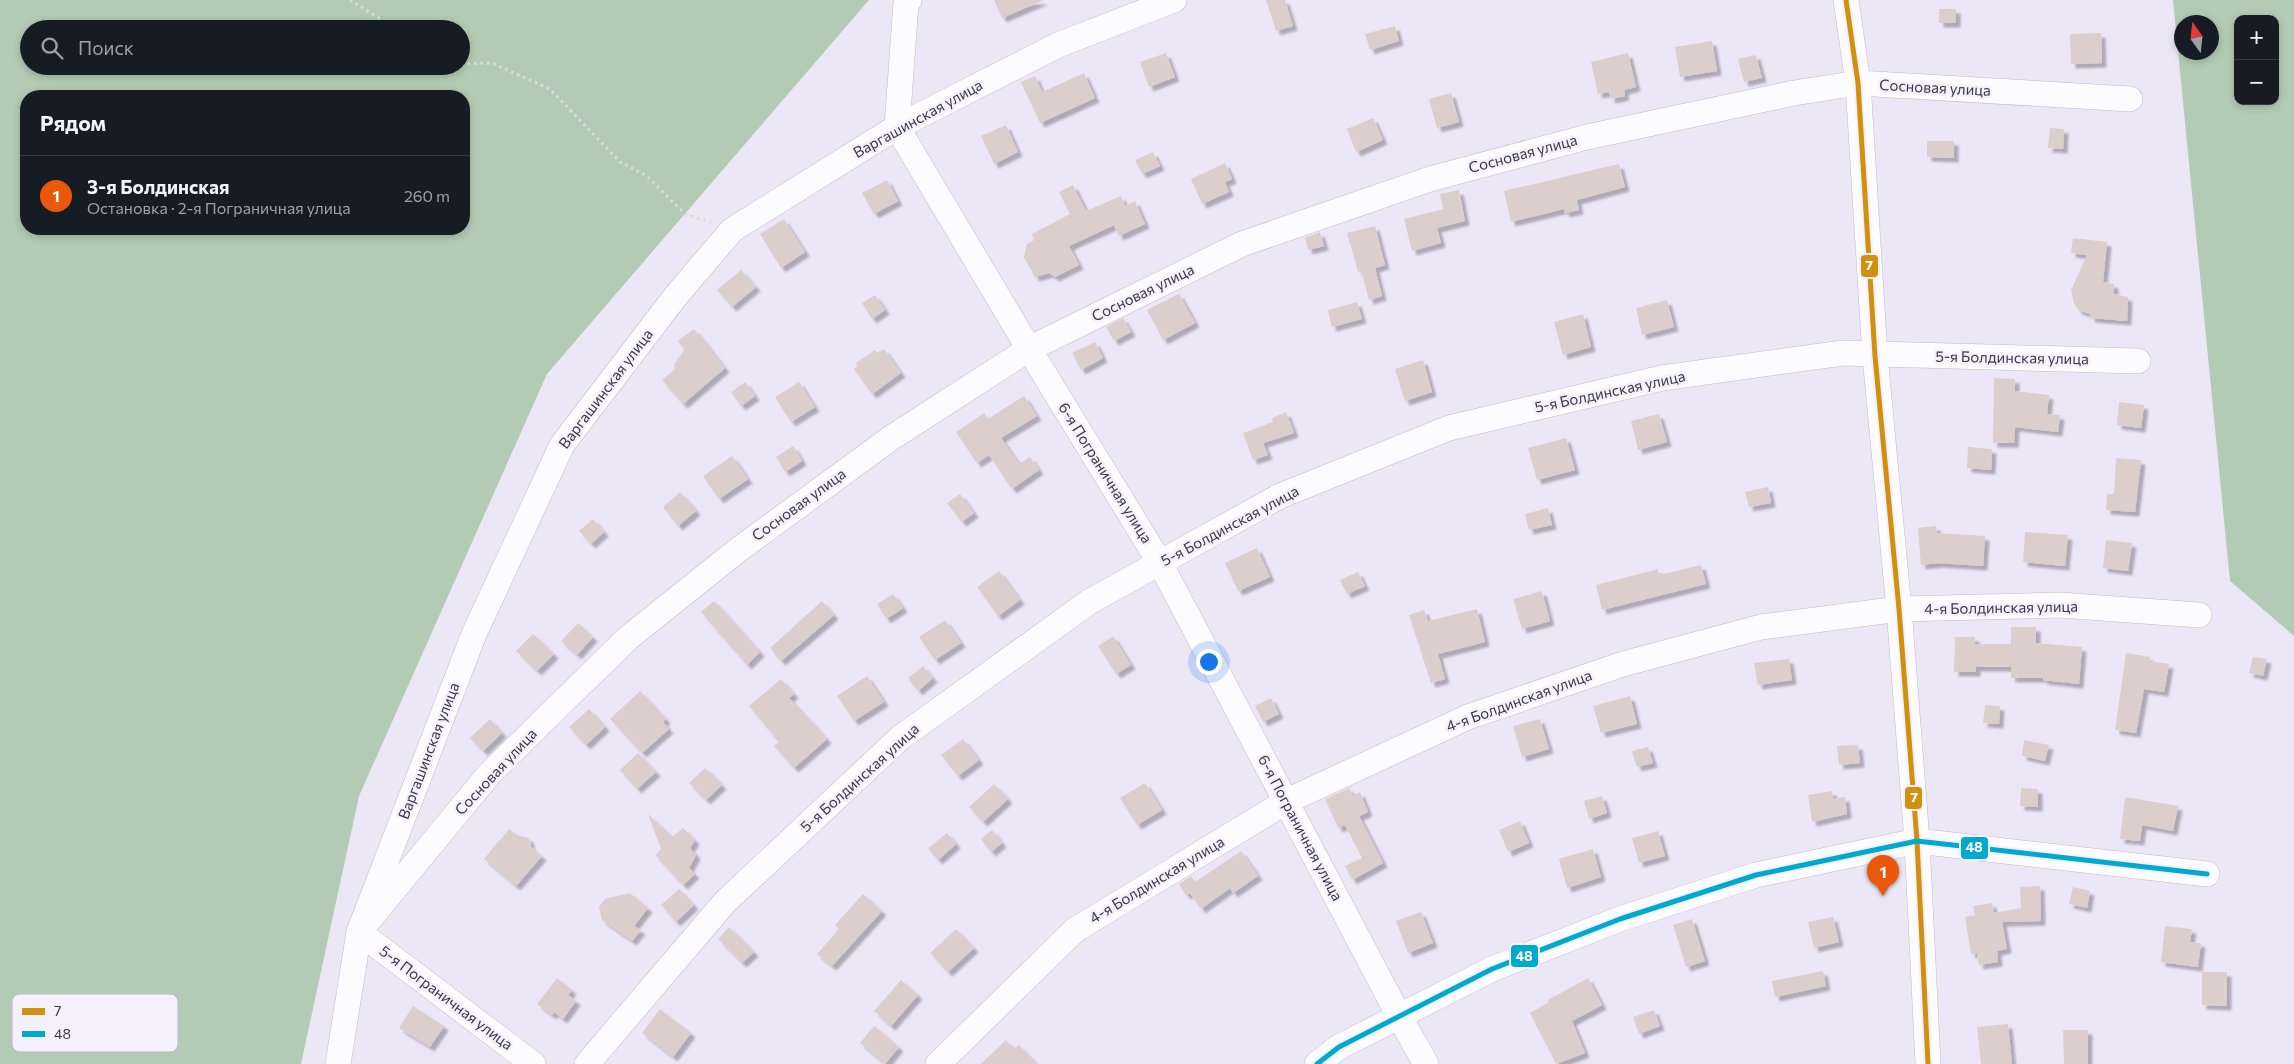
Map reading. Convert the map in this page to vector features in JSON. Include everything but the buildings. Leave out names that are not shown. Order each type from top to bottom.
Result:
[{"type":"street","points":[[897,128],[906,3],[908,0]]},
{"type":"street","name":"Варгашинская улица","points":[[338,1064],[358,932],[474,634],[562,445],[675,297],[732,230],[897,128],[1058,45],[1174,0]]},
{"type":"street","points":[[1846,0],[1858,83],[1875,356],[1899,609],[1917,841],[1928,1064]]},
{"type":"street","name":"Сосновая улица","points":[[358,932],[490,773],[628,638],[738,550],[883,444],[1029,349],[1242,244],[1430,179],[1588,137],[1794,93],[1858,83],[2130,99]]},
{"type":"street","name":"6-я Пограничная улица","points":[[897,128],[1160,563],[1426,1064]]},
{"type":"street","name":"5-я Болдинская улица","points":[[587,1064],[725,902],[900,738],[1090,602],[1280,496],[1449,428],[1662,378],[1843,353],[1875,356],[2138,360]]},
{"type":"street","name":"4-я Болдинская улица","points":[[938,1064],[1075,930],[1286,801],[1468,717],[1623,664],[1761,627],[1899,609],[2060,605],[2199,615]]},
{"type":"street","points":[[1317,1064],[1339,1047],[1492,969],[1620,920],[1756,875],[1917,841],[2207,874]]},
{"type":"street","name":"5-я Пограничная улица","points":[[358,932],[533,1064]]},
{"type":"path","points":[[350,0],[382,20]]},
{"type":"path","points":[[470,64],[492,63],[550,89],[620,162],[647,176],[685,214],[712,222]]},
{"type":"green space","points":[[0,0],[869,0],[547,374],[359,796],[301,1064],[0,1064]]},
{"type":"green space","points":[[2173,0],[2294,0],[2294,636],[2230,581],[2179,60],[2219,60],[2219,15],[2174,15]]},
{"type":"transit line","name":"7","points":[[1846,0],[1858,83],[1875,356],[1899,609],[1917,841],[1928,1064]]},
{"type":"transit line","name":"48","points":[[1317,1064],[1339,1047],[1492,969],[1620,919],[1756,875],[1917,841],[2207,874]]},
{"type":"place","name":"3-я Болдинская","points":[[1883,896]]}]
